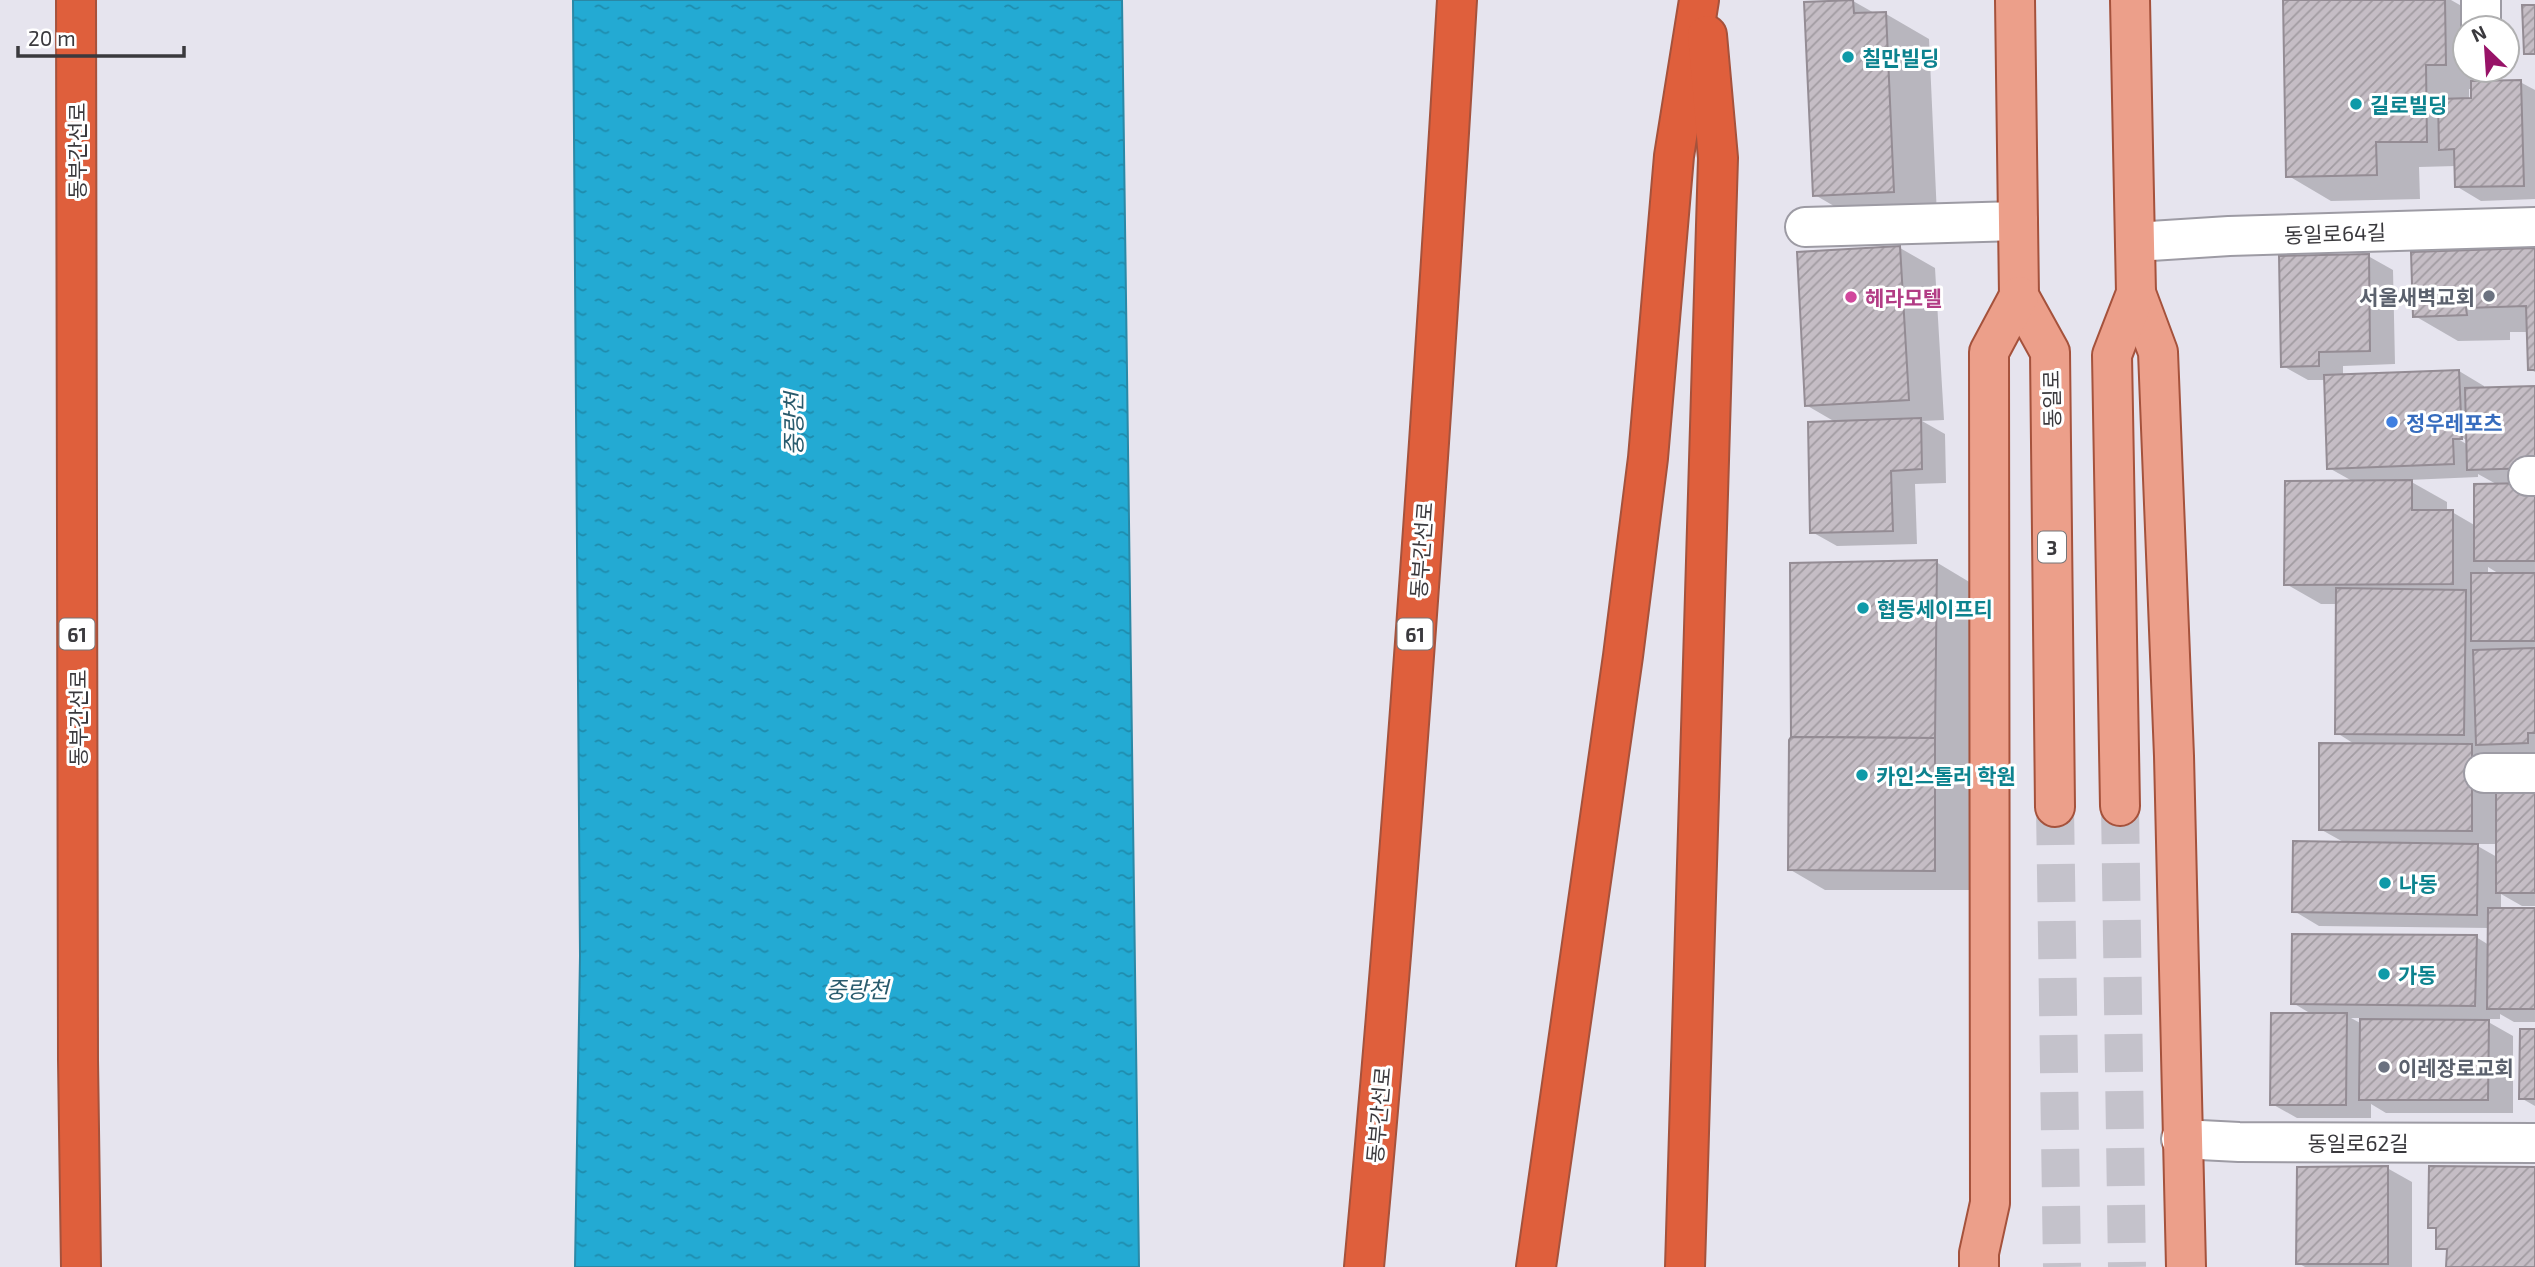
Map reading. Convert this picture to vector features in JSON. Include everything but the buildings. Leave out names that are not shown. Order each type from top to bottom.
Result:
[{"type":"highway","name":"동부간선로","points":[[76,0],[78,1046],[81,1267]]},
{"type":"highway","name":"동부간선로","points":[[1364,1267],[1390,973],[1438,315],[1457,0]]},
{"type":"highway","points":[[1536,1267],[1648,458],[1674,156],[1699,0]]},
{"type":"highway","points":[[1685,1267],[1718,158],[1704,0]]},
{"type":"main road","name":"동일로","points":[[2015,0],[2019,296],[2050,352],[2055,807]]},
{"type":"main road","points":[[2130,0],[2136,293],[2158,352],[2174,756],[2186,1267]]},
{"type":"main road","points":[[2120,806],[2112,355],[2136,293]]},
{"type":"main road","points":[[1979,1267],[1979,1253],[1990,1203],[1989,352],[2019,296]]},
{"type":"street","points":[[1805,227],[2018,221]]},
{"type":"street","name":"동일로64길","points":[[2135,242],[2229,236],[2535,227]]},
{"type":"street","points":[[2484,773],[2535,773]]},
{"type":"street","name":"동일로62길","points":[[2181,1139],[2239,1142],[2535,1143]]},
{"type":"water","name":"중랑천","points":[[573,0],[1122,0],[1139,1267],[575,1267],[580,956]]},
{"type":"tunnel","points":[[2120,806],[2127,1267]]},
{"type":"tunnel","points":[[2055,807],[2062,1267]]},
{"type":"place","name":"칠만빌딩","points":[[1848,57]]},
{"type":"place","name":"길로빌딩","points":[[2356,104]]},
{"type":"place","name":"서울새벽교회","points":[[2489,296]]},
{"type":"place","name":"헤라모텔","points":[[1851,297]]},
{"type":"place","name":"정우레포츠","points":[[2392,422]]},
{"type":"place","name":"협동세이프티","points":[[1863,608]]},
{"type":"place","name":"카인스톨러 학원","points":[[1862,775]]},
{"type":"place","name":"나동","points":[[2385,883]]},
{"type":"place","name":"가동","points":[[2384,974]]},
{"type":"place","name":"이레장로교회","points":[[2384,1067]]}]
